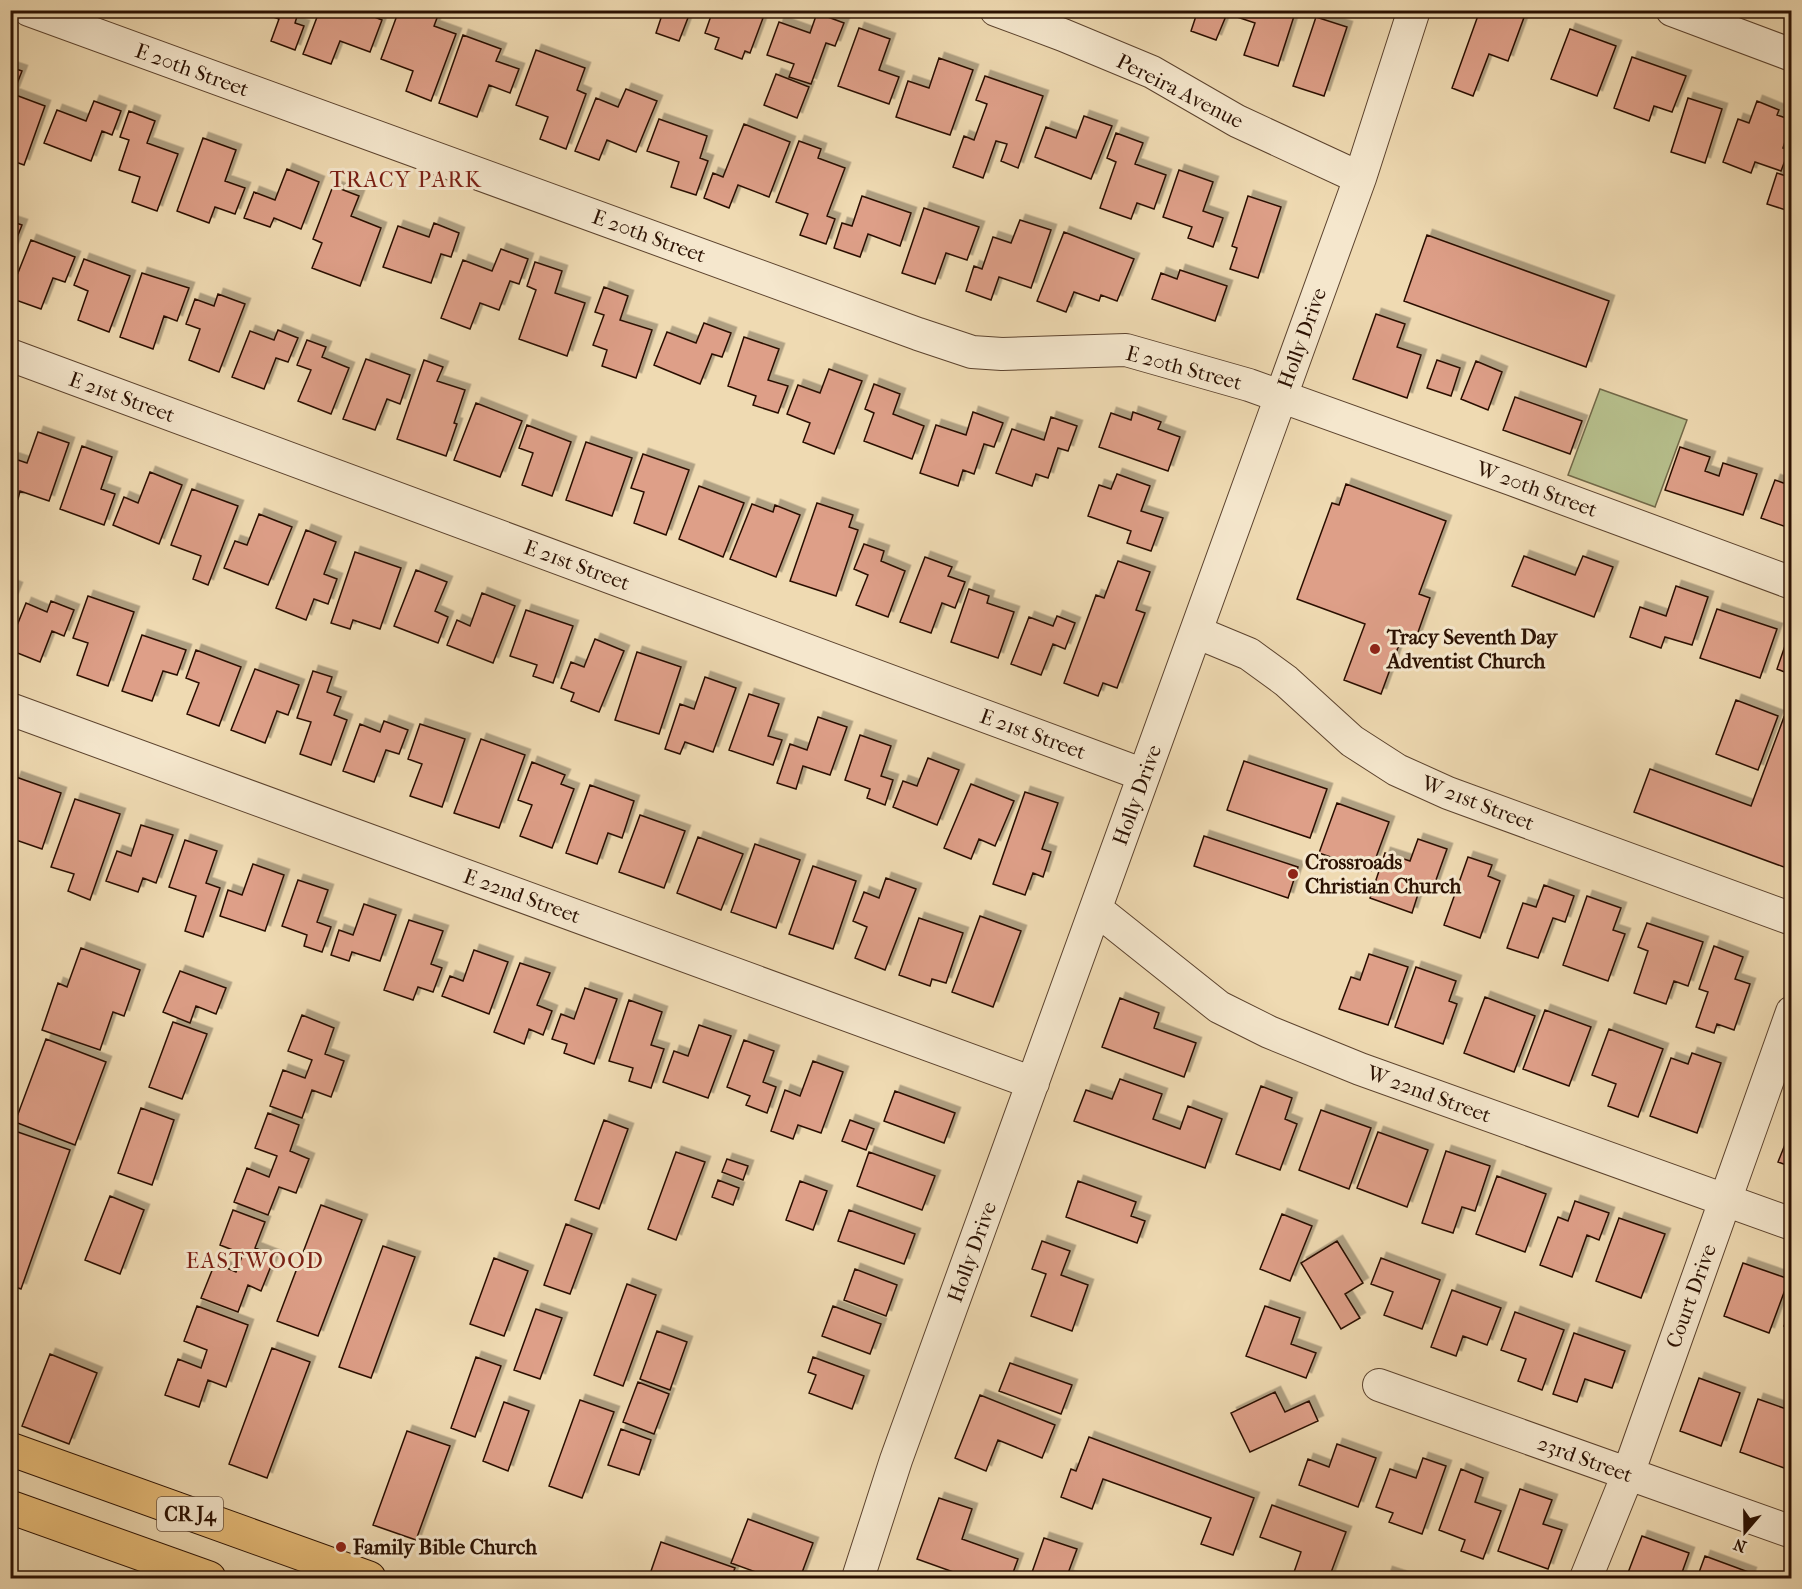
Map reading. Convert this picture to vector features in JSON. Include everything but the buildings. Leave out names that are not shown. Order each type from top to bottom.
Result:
[{"type":"main road","name":"CR J4","points":[[10,1449],[369,1578]]},
{"type":"main road","name":"CR J4","points":[[10,1507],[209,1578]]},
{"type":"street","name":"E 20th Street","points":[[29,10],[972,352],[1002,354],[1126,350],[1249,385],[1280,398]]},
{"type":"street","name":"Pereira Avenue","points":[[996,10],[1152,72],[1238,121],[1360,178]]},
{"type":"street","name":"Holly Drive","points":[[858,1578],[896,1460],[1360,178],[1414,10]]},
{"type":"street","points":[[1672,10],[1791,55]]},
{"type":"street","name":"E 21st Street","points":[[10,356],[1144,775]]},
{"type":"street","name":"W 20th Street","points":[[1280,398],[1511,479],[1791,583]]},
{"type":"street","name":"W 21st Street","points":[[1196,632],[1249,654],[1286,681],[1352,741],[1397,770],[1448,793],[1791,919]]},
{"type":"street","name":"E 22nd Street","points":[[10,709],[1033,1083]]},
{"type":"street","name":"W 22nd Street","points":[[1096,909],[1219,1007],[1269,1032],[1360,1069],[1791,1224]]},
{"type":"street","name":"Court Drive","points":[[1586,1578],[1628,1474],[1791,1012]]},
{"type":"street","name":"23rd Street","points":[[1378,1385],[1791,1532]]},
{"type":"green space","points":[[1600,389],[1687,420],[1655,507],[1568,475]]},
{"type":"place","name":"Tracy Seventh Day Adventist Church","points":[[1375,649]]},
{"type":"place","name":"Crossroads Christian Church","points":[[1293,874]]},
{"type":"place","name":"Family Bible Church","points":[[341,1547]]},
{"type":"district","name":"TRACY PARK","points":[[406,180]]},
{"type":"district","name":"EASTWOOD","points":[[255,1261]]}]
